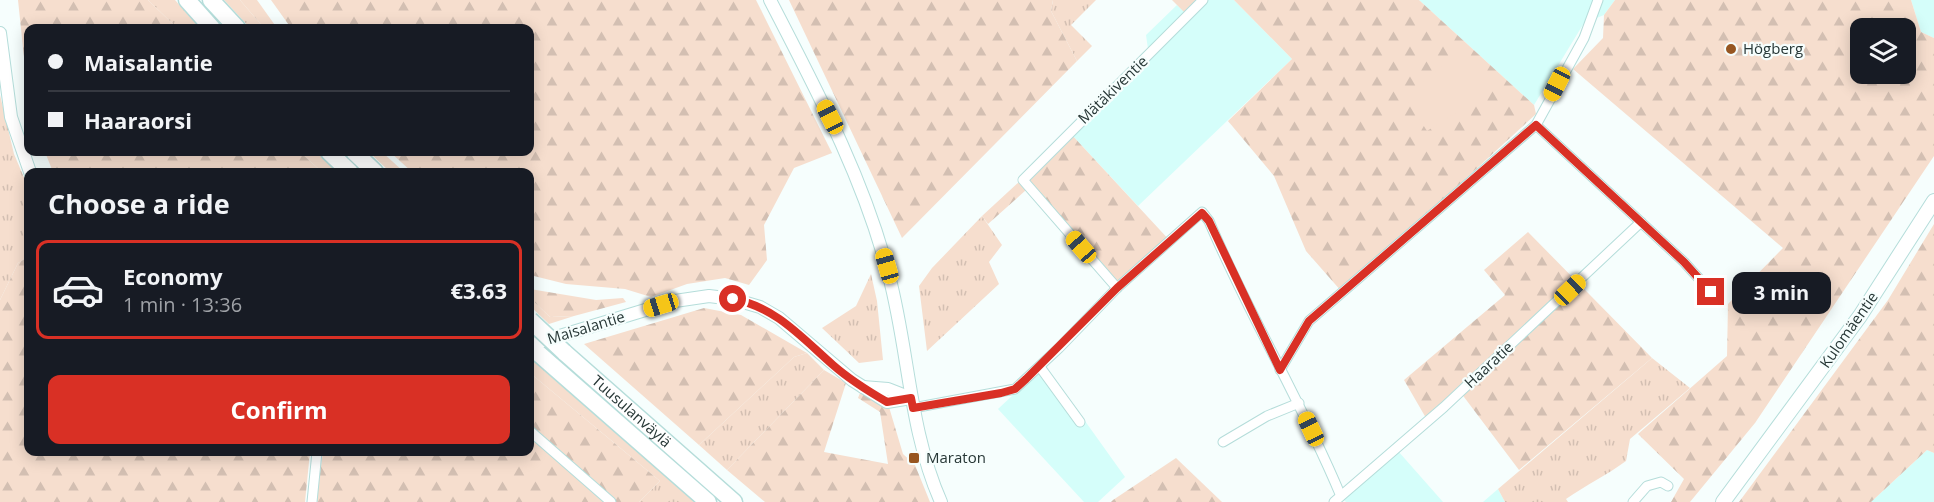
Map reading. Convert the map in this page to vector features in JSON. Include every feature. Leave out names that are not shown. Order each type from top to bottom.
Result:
[{"type":"highway","points":[[187,0],[208,24]]},
{"type":"highway","points":[[211,0],[233,24]]},
{"type":"highway","points":[[333,156],[346,168]]},
{"type":"highway","points":[[358,156],[371,168]]},
{"type":"highway","name":"Tuusulanväylä","points":[[534,324],[734,502]]},
{"type":"highway","name":"Tuusulanväylä","points":[[534,349],[708,502]]},
{"type":"main road","points":[[770,0],[830,117],[869,207],[890,278],[912,403],[933,484],[941,502]]},
{"type":"main road","points":[[0,33],[11,117],[24,155]]},
{"type":"main road","name":"Kulomäentie","points":[[1723,502],[1860,316],[1934,201]]},
{"type":"main road","name":"Maisalantie","points":[[534,344],[675,301],[708,296],[725,298],[760,307],[779,318],[862,387],[891,403],[912,403]]},
{"type":"main road","name":"Kulomäentie","points":[[1714,502],[1757,454]]},
{"type":"street","name":"Mätäkiventie","points":[[1117,288],[1023,180],[1203,0]]},
{"type":"street","points":[[1280,370],[1309,321],[1536,125],[1584,38],[1598,0]]},
{"type":"street","points":[[1536,125],[1684,262],[1711,292]]},
{"type":"street","points":[[912,403],[1015,389],[1117,288],[1202,213],[1209,221],[1280,370],[1299,403],[1341,494]]},
{"type":"street","name":"Haaratie","points":[[1334,502],[1444,407],[1641,222]]},
{"type":"street","points":[[1040,366],[1080,423]]},
{"type":"street","points":[[1223,442],[1267,416],[1299,403]]},
{"type":"street","points":[[534,435],[611,502]]},
{"type":"street","points":[[312,502],[317,456]]},
{"type":"street","points":[[1634,502],[1647,486],[1661,482],[1668,486]]},
{"type":"shaded area","points":[[1207,0],[1234,0],[1292,59],[1138,206],[1071,134],[1148,49],[1146,35],[1177,5],[1190,17]]},
{"type":"shaded area","points":[[1419,0],[1615,0],[1604,15],[1584,23],[1534,105]]},
{"type":"shaded area","points":[[1911,0],[1934,0],[1934,38],[1921,32]]},
{"type":"shaded area","points":[[1045,365],[1125,477],[1098,502],[1084,502],[998,409]]},
{"type":"shaded area","points":[[1927,450],[1934,453],[1934,502],[1871,502]]},
{"type":"shaded area","points":[[1398,451],[1443,502],[1346,502],[1343,499]]},
{"type":"shaded area","points":[[1498,489],[1505,502],[1483,502]]},
{"type":"green space","points":[[18,0],[148,0],[173,24],[24,24],[24,58]]},
{"type":"green space","points":[[148,0],[175,0],[196,24],[173,24]]},
{"type":"green space","points":[[224,0],[240,0],[261,24],[246,24]]},
{"type":"green space","points":[[240,0],[257,0],[274,24],[261,24]]},
{"type":"green space","points":[[271,0],[756,0],[832,153],[794,168],[764,225],[767,260],[749,285],[725,278],[687,284],[651,297],[625,289],[566,284],[534,276],[534,168],[408,168],[394,156],[534,156],[534,24],[288,24]]},
{"type":"green space","points":[[789,0],[1053,0],[1051,11],[1077,61],[902,238]]},
{"type":"green space","points":[[1053,0],[1096,0],[1071,25],[1092,46],[1077,61],[1051,11]]},
{"type":"green space","points":[[1172,0],[1196,0],[1184,12]]},
{"type":"green space","points":[[1234,0],[1419,0],[1534,105],[1536,114],[1342,292],[1306,251],[1274,176],[1228,121],[1292,59]]},
{"type":"green space","points":[[1615,0],[1911,0],[1921,32],[1934,38],[1934,156],[1755,423],[1690,502],[1671,502],[1684,479],[1638,434],[1727,356],[1728,304],[1783,248],[1573,69],[1603,38],[1604,15]]},
{"type":"green space","points":[[1454,56],[1487,83],[1457,112],[1427,131],[1405,97]]},
{"type":"green space","points":[[0,95],[14,154],[24,178],[24,259],[18,263],[0,300]]},
{"type":"green space","points":[[1071,134],[1172,243],[1118,293],[1026,190],[988,224],[982,216]]},
{"type":"green space","points":[[47,156],[304,156],[318,168],[51,168]]},
{"type":"green space","points":[[304,156],[321,156],[334,168],[318,168]]},
{"type":"green space","points":[[373,156],[386,156],[400,168],[386,168]]},
{"type":"green space","points":[[982,216],[1002,245],[989,262],[999,284],[927,351],[919,286],[932,268]]},
{"type":"green space","points":[[1934,224],[1934,453],[1927,450],[1871,502],[1739,502],[1888,300]]},
{"type":"green space","points":[[1528,232],[1652,358],[1519,470],[1458,389],[1426,418],[1404,380],[1505,295],[1484,270]]},
{"type":"green space","points":[[24,259],[24,456],[310,456],[305,502],[0,502],[0,300],[18,263]]},
{"type":"green space","points":[[871,274],[877,301],[883,360],[859,363],[822,328],[856,306]]},
{"type":"green space","points":[[534,290],[596,300],[623,298],[626,302],[574,316],[550,317],[534,302]]},
{"type":"green space","points":[[534,302],[550,317],[574,316],[549,324],[534,310]]},
{"type":"green space","points":[[704,308],[741,315],[807,353],[794,357],[699,445],[584,344]]},
{"type":"green space","points":[[807,353],[824,370],[727,470],[699,445],[794,357]]},
{"type":"green space","points":[[1652,358],[1690,388],[1630,439],[1626,461],[1566,499],[1568,502],[1505,502],[1498,489]]},
{"type":"green space","points":[[534,360],[697,502],[639,502],[660,481],[534,376]]},
{"type":"green space","points":[[824,370],[846,383],[824,452],[888,464],[880,412],[858,398],[860,393],[889,407],[903,454],[915,465],[930,502],[765,502],[727,470]]},
{"type":"green space","points":[[534,376],[660,481],[639,502],[616,502],[534,430]]},
{"type":"green space","points":[[534,437],[607,502],[316,502],[322,456],[534,456]]},
{"type":"green space","points":[[1176,458],[1222,502],[1111,502],[1113,500]]},
{"type":"place","name":"Högberg","points":[[1731,49]]},
{"type":"place","name":"Maraton","points":[[914,458]]},
{"type":"route","points":[[733,299],[760,307],[779,318],[852,380],[887,402],[911,398],[913,408],[1001,393],[1015,389],[1059,348],[1117,288],[1202,213],[1209,221],[1280,370],[1309,321],[1536,125],[1652,231],[1711,292]]}]
